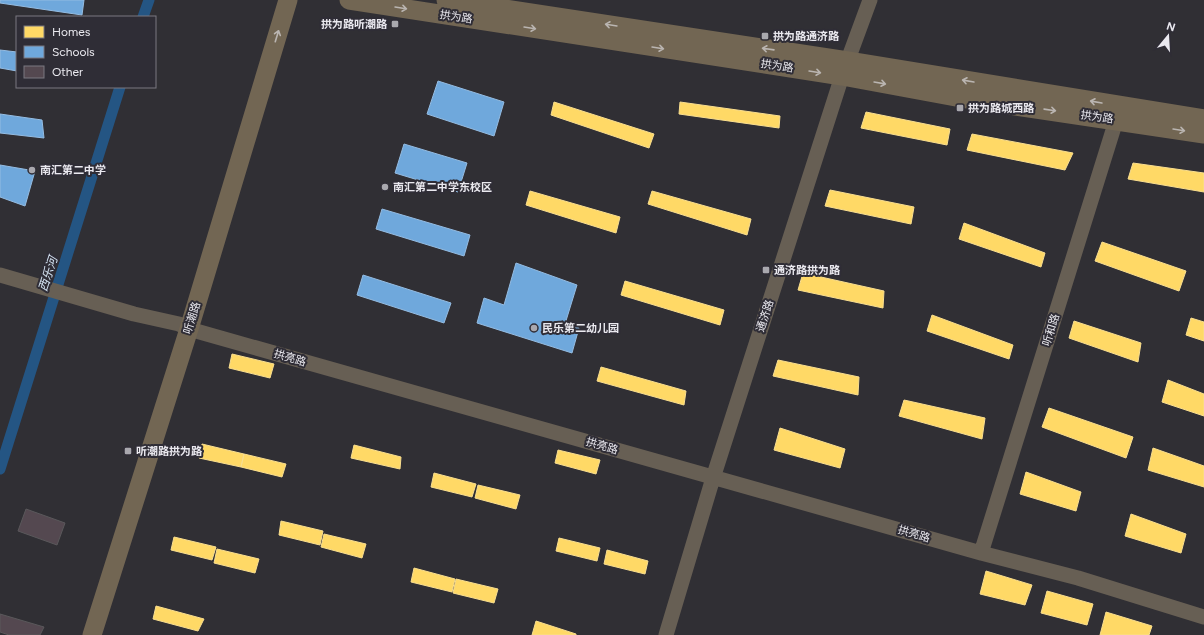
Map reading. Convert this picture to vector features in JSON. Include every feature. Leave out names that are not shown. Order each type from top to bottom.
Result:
[{"type":"main road","name":"听潮路","points":[[79,635],[184,327],[274,0]]},
{"type":"main road","name":"听潮路","points":[[92,635],[184,327],[288,0]]},
{"type":"main road","name":"拱为路","points":[[349,0],[845,68]]},
{"type":"main road","name":"拱为路","points":[[446,0],[763,49],[845,68],[961,98],[1118,113],[1204,119]]},
{"type":"main road","name":"拱为路","points":[[1118,113],[1204,134]]},
{"type":"street","name":"通济路","points":[[666,635],[713,478],[845,68],[870,0]]},
{"type":"street","name":"听和路","points":[[981,553],[1118,113]]},
{"type":"street","name":"拱亮路","points":[[0,275],[713,478],[981,553],[1078,578],[1204,617]]},
{"type":"building: Homes","points":[[554,102],[654,134],[649,148],[551,115]]},
{"type":"building: Homes","points":[[680,102],[780,116],[779,128],[679,114]]},
{"type":"building: Homes","points":[[866,112],[950,129],[947,145],[861,128]]},
{"type":"building: Homes","points":[[972,134],[1073,153],[1065,170],[967,150]]},
{"type":"building: Homes","points":[[1133,163],[1204,173],[1204,192],[1128,179]]},
{"type":"building: Homes","points":[[830,190],[914,207],[911,224],[825,206]]},
{"type":"building: Homes","points":[[530,191],[620,217],[616,233],[526,205]]},
{"type":"building: Homes","points":[[652,191],[751,219],[747,235],[648,204]]},
{"type":"building: Homes","points":[[964,223],[1045,253],[1041,267],[959,239]]},
{"type":"building: Homes","points":[[1102,242],[1186,271],[1179,291],[1095,261]]},
{"type":"building: Homes","points":[[803,273],[884,291],[883,308],[798,290]]},
{"type":"building: Homes","points":[[625,281],[724,310],[720,325],[621,295]]},
{"type":"building: Homes","points":[[932,315],[1013,345],[1009,359],[927,331]]},
{"type":"building: Homes","points":[[1191,318],[1204,322],[1204,341],[1186,335]]},
{"type":"building: Homes","points":[[1074,321],[1141,343],[1138,362],[1069,338]]},
{"type":"building: Homes","points":[[232,354],[274,364],[270,378],[229,368]]},
{"type":"building: Homes","points":[[778,360],[859,377],[858,395],[773,376]]},
{"type":"building: Homes","points":[[601,367],[686,391],[684,405],[597,381]]},
{"type":"building: Homes","points":[[1168,380],[1204,394],[1204,416],[1162,402]]},
{"type":"building: Homes","points":[[904,400],[985,418],[982,439],[899,416]]},
{"type":"building: Homes","points":[[1049,408],[1133,437],[1126,458],[1042,427]]},
{"type":"building: Homes","points":[[780,428],[845,449],[840,468],[774,450]]},
{"type":"building: Homes","points":[[202,444],[244,454],[241,467],[199,458]]},
{"type":"building: Homes","points":[[354,445],[401,457],[400,469],[351,458]]},
{"type":"building: Homes","points":[[1153,448],[1204,466],[1204,487],[1148,470]]},
{"type":"building: Homes","points":[[558,450],[600,460],[596,474],[555,463]]},
{"type":"building: Homes","points":[[244,454],[286,464],[282,477],[241,467]]},
{"type":"building: Homes","points":[[1026,472],[1081,492],[1076,511],[1020,494]]},
{"type":"building: Homes","points":[[434,473],[476,484],[472,497],[431,487]]},
{"type":"building: Homes","points":[[478,485],[520,495],[516,509],[475,498]]},
{"type":"building: Homes","points":[[1131,514],[1186,534],[1181,553],[1125,536]]},
{"type":"building: Homes","points":[[281,521],[323,531],[320,545],[279,535]]},
{"type":"building: Homes","points":[[324,534],[366,544],[362,558],[321,547]]},
{"type":"building: Homes","points":[[174,537],[216,547],[212,560],[171,550]]},
{"type":"building: Homes","points":[[559,538],[600,548],[597,561],[556,551]]},
{"type":"building: Homes","points":[[217,549],[259,559],[255,573],[214,563]]},
{"type":"building: Homes","points":[[607,550],[648,561],[645,574],[604,564]]},
{"type":"building: Homes","points":[[414,568],[455,579],[452,592],[411,582]]},
{"type":"building: Homes","points":[[986,571],[1032,585],[1025,605],[980,594]]},
{"type":"building: Homes","points":[[456,579],[498,589],[494,603],[453,593]]},
{"type":"building: Homes","points":[[1047,591],[1093,604],[1087,625],[1041,613]]},
{"type":"building: Homes","points":[[156,606],[204,619],[198,631],[153,619]]},
{"type":"building: Homes","points":[[1106,612],[1152,626],[1149,635],[1100,635]]},
{"type":"building: Homes","points":[[536,621],[576,634],[576,635],[532,635]]},
{"type":"building: Schools","points":[[0,0],[84,0],[82,15],[0,3]]},
{"type":"building: Schools","points":[[0,50],[16,52],[16,71],[0,68]]},
{"type":"building: Schools","points":[[438,81],[504,102],[494,136],[427,114]]},
{"type":"building: Schools","points":[[0,114],[42,120],[44,138],[0,133]]},
{"type":"building: Schools","points":[[404,144],[467,163],[458,192],[395,173]]},
{"type":"building: Schools","points":[[0,165],[35,171],[25,206],[0,197]]},
{"type":"building: Schools","points":[[382,209],[470,235],[464,256],[376,229]]},
{"type":"building: Schools","points":[[516,263],[577,285],[565,324],[579,328],[572,353],[477,323],[484,298],[504,305]]},
{"type":"building: Schools","points":[[363,275],[451,303],[444,323],[357,295]]},
{"type":"building: Other","points":[[26,509],[65,523],[57,545],[18,531]]},
{"type":"building: Other","points":[[0,614],[44,627],[40,635],[9,635],[0,632]]},
{"type":"waterway","name":"西乐河","points":[[143,16],[149,0]]},
{"type":"waterway","name":"西乐河","points":[[0,469],[120,88]]},
{"type":"place","name":"拱为路听潮路","points":[[395,24]]},
{"type":"place","name":"拱为路通济路","points":[[765,36]]},
{"type":"place","name":"拱为路城西路","points":[[960,108]]},
{"type":"place","name":"南汇第二中学","points":[[32,170]]},
{"type":"place","name":"南汇第二中学东校区","points":[[385,187]]},
{"type":"place","name":"通济路拱为路","points":[[766,270]]},
{"type":"place","name":"民乐第二幼儿园","points":[[534,328]]},
{"type":"place","name":"听潮路拱为路","points":[[128,451]]}]
